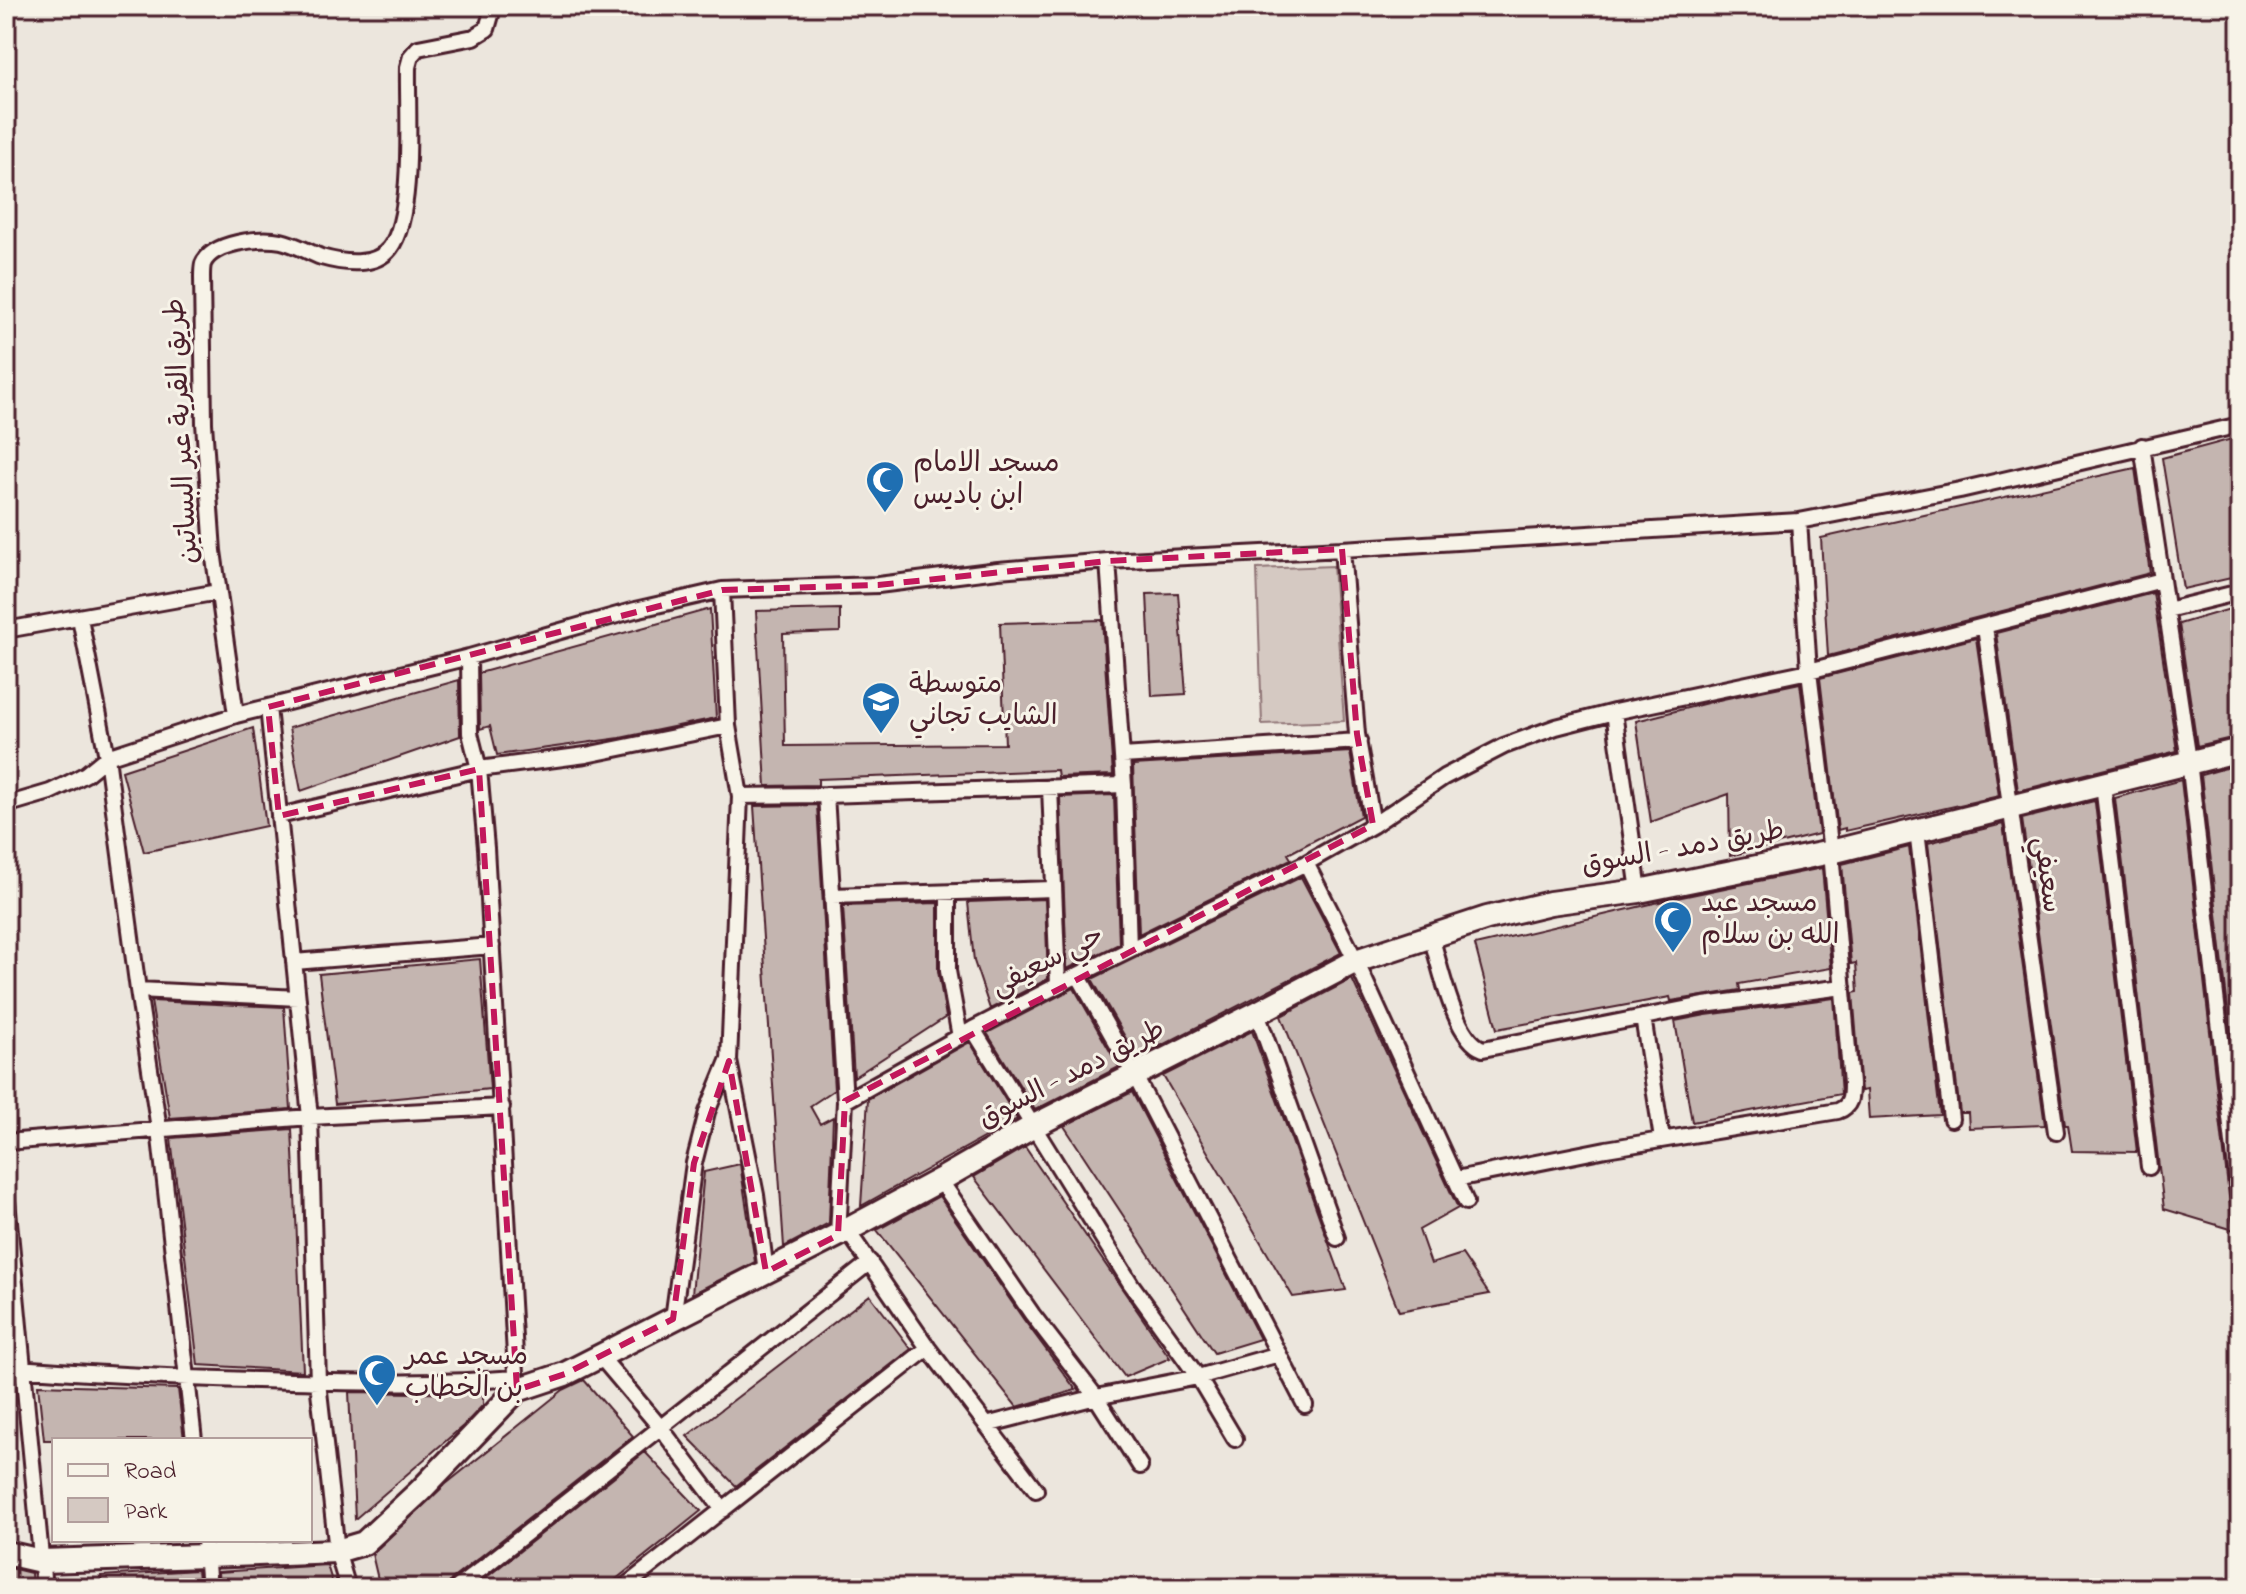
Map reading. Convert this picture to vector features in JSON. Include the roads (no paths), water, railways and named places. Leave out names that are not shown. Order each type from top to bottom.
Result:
[{"type":"main road","name":"طريق دمد - السوق","points":[[6,1553],[41,1561],[206,1548],[337,1551],[364,1543],[420,1491],[516,1384],[565,1374],[843,1232],[1034,1126],[1356,961],[1487,918],[1550,903],[1639,891],[1831,852],[2240,750]]},
{"type":"street","name":"طريق القرية عبر البساتين","points":[[236,715],[213,551],[204,423],[204,263],[213,252],[231,244],[256,240],[282,241],[324,258],[348,262],[366,262],[389,250],[404,217],[408,67],[411,56],[418,48],[474,37],[487,29],[491,15],[489,6]]},
{"type":"street","points":[[6,805],[69,783],[107,757],[236,715],[722,590],[878,585],[998,570],[1108,561],[1799,521],[1960,490],[2142,446],[2240,427]]},
{"type":"street","points":[[2142,446],[2189,761],[2240,1204]]},
{"type":"street","points":[[1456,1179],[1662,1139],[1838,1111],[1850,1102],[1831,852],[1809,671],[1799,521]]},
{"type":"street","points":[[1342,549],[1359,741],[1373,825]]},
{"type":"street","name":"حي سعيفي","points":[[845,1101],[966,1033],[1129,950],[1124,785],[1108,561]]},
{"type":"street","points":[[1129,950],[1306,863],[1373,825],[1444,777],[1504,746],[1556,727],[1809,671],[2162,580]]},
{"type":"street","points":[[722,590],[728,726],[740,796],[729,1061],[756,1195],[766,1272]]},
{"type":"street","points":[[6,630],[218,592]]},
{"type":"street","points":[[2167,610],[2240,592]]},
{"type":"street","points":[[80,618],[107,757],[159,1129],[194,1438]]},
{"type":"street","name":"سعيفي","points":[[1985,627],[2056,1132]]},
{"type":"street","points":[[6,1367],[187,1379],[516,1384],[492,946],[479,769],[470,733],[469,657]]},
{"type":"street","points":[[268,707],[310,1117],[318,1382],[337,1551],[348,1588]]},
{"type":"street","points":[[1614,712],[1639,891]]},
{"type":"street","points":[[279,816],[479,769],[586,755],[728,726]]},
{"type":"street","points":[[1122,756],[1359,741]]},
{"type":"street","points":[[740,796],[1124,785]]},
{"type":"street","points":[[2103,785],[2149,1167]]},
{"type":"street","points":[[1050,787],[1058,985]]},
{"type":"street","points":[[826,795],[845,1101],[843,1232],[870,1262],[928,1348],[1036,1490]]},
{"type":"street","points":[[1917,831],[1951,1119]]},
{"type":"street","points":[[1306,863],[1356,961],[1466,1202]]},
{"type":"street","points":[[832,896],[1053,889]]},
{"type":"street","points":[[948,893],[948,971],[966,1033],[1034,1126],[1131,1284],[1198,1377],[1235,1439]]},
{"type":"street","points":[[1431,936],[1457,1021],[1476,1047],[1483,1049],[1704,1005],[1843,987]]},
{"type":"street","points":[[294,962],[492,946]]},
{"type":"street","points":[[1078,975],[1135,1076],[1305,1405]]},
{"type":"street","points":[[138,990],[298,998]]},
{"type":"street","points":[[1257,1013],[1337,1238]]},
{"type":"street","points":[[1643,1017],[1662,1139]]},
{"type":"street","points":[[673,1319],[694,1163],[707,1112],[729,1061]]},
{"type":"street","points":[[6,1142],[310,1117],[502,1107]]},
{"type":"street","points":[[940,1180],[1032,1314],[1096,1397],[1140,1466]]},
{"type":"street","points":[[6,1190],[44,1588]]},
{"type":"street","points":[[457,1588],[870,1262]]},
{"type":"street","points":[[623,1588],[928,1348]]},
{"type":"street","points":[[986,1425],[1096,1397],[1198,1377],[1279,1354]]},
{"type":"street","points":[[600,1356],[660,1427],[723,1510]]},
{"type":"street","points":[[206,1548],[209,1588]]},
{"type":"place","name":"مسجد الامام ابن باديس","points":[[885,514]]},
{"type":"place","name":"متوسطة الشايب تجاني","points":[[881,735]]},
{"type":"place","name":"مسجد عبد الله بن سلام","points":[[1673,954]]},
{"type":"place","name":"مسجد عمر بن الخطاب","points":[[377,1407]]}]
